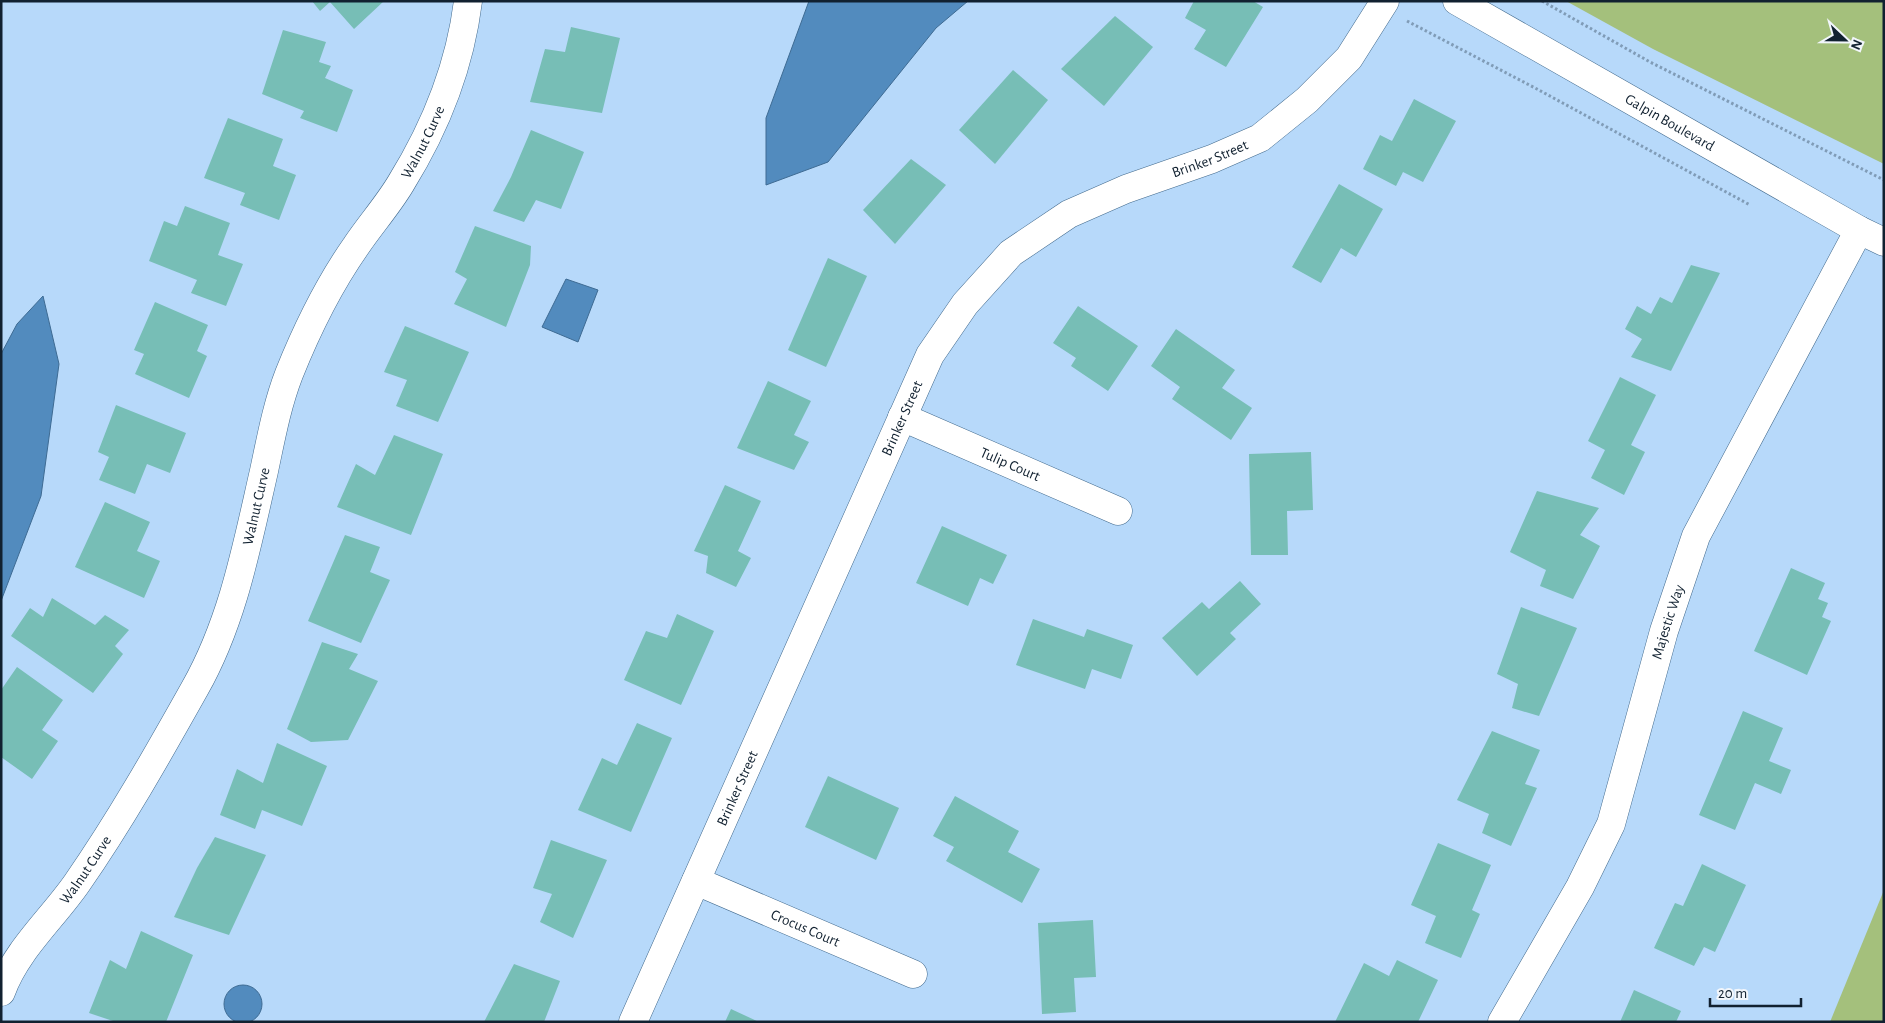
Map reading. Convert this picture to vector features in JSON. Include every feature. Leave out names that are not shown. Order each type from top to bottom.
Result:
[{"type":"street","name":"Walnut Curve","points":[[1,992],[19,958],[75,885],[109,835],[197,684],[222,630],[240,577],[274,422],[289,376],[310,326],[333,282],[355,247],[401,184],[431,128],[451,77],[465,23],[468,1]]},
{"type":"street","name":"Brinker Street","points":[[633,1022],[930,355],[965,304],[1011,253],[1069,214],[1126,189],[1212,159],[1260,138],[1307,100],[1349,58],[1385,1]]},
{"type":"street","name":"Galpin Boulevard","points":[[1457,1],[1884,242]]},
{"type":"street","name":"Majestic Way","points":[[1502,1022],[1580,887],[1611,824],[1664,631],[1696,536],[1860,230]]},
{"type":"street","name":"Tulip Court","points":[[902,417],[1118,511]]},
{"type":"street","name":"Crocus Court","points":[[696,881],[913,974]]},
{"type":"path","points":[[1542,1],[1650,62],[1884,180]]},
{"type":"path","points":[[1405,20],[1751,205]]},
{"type":"green space","points":[[1566,1],[1884,1],[1884,164],[1653,49]]},
{"type":"green space","points":[[1884,890],[1884,1022],[1830,1022]]},
{"type":"water","points":[[809,1],[968,1],[936,28],[828,162],[766,185],[766,118]]},
{"type":"water","points":[[566,279],[598,290],[578,342],[542,327]]},
{"type":"water","points":[[43,296],[59,364],[41,496],[1,601],[1,354],[17,324]]},
{"type":"water","points":[[243,985],[257,990],[262,1004],[257,1018],[243,1023],[229,1018],[224,1004],[229,990]]},
{"type":"building","points":[[312,1],[384,1],[354,29],[330,2],[320,11]]},
{"type":"building","points":[[1194,1],[1253,1],[1263,7],[1226,67],[1194,49],[1206,30],[1185,18]]},
{"type":"building","points":[[1115,16],[1153,47],[1104,106],[1061,69]]},
{"type":"building","points":[[571,27],[620,38],[602,113],[530,102],[545,49],[565,52]]},
{"type":"building","points":[[283,30],[326,42],[319,62],[331,66],[325,78],[353,90],[337,132],[300,118],[304,111],[262,94]]},
{"type":"building","points":[[1013,70],[1048,100],[995,164],[959,130]]},
{"type":"building","points":[[1414,99],[1456,121],[1423,182],[1403,172],[1396,186],[1363,169],[1380,135],[1392,141]]},
{"type":"building","points":[[228,118],[283,139],[273,166],[296,175],[279,220],[240,205],[245,193],[204,178]]},
{"type":"building","points":[[531,130],[584,152],[561,209],[536,200],[524,222],[493,211],[511,177]]},
{"type":"building","points":[[911,159],[946,185],[895,244],[863,210]]},
{"type":"building","points":[[1339,184],[1383,209],[1356,257],[1341,248],[1321,283],[1292,267]]},
{"type":"building","points":[[185,206],[230,223],[218,255],[243,264],[226,306],[191,293],[197,280],[149,261],[164,221],[177,226]]},
{"type":"building","points":[[475,226],[531,246],[530,265],[506,327],[454,304],[467,279],[455,272]]},
{"type":"building","points":[[828,258],[867,276],[826,367],[788,350]]},
{"type":"building","points":[[1691,265],[1720,273],[1671,371],[1631,357],[1642,339],[1625,329],[1637,306],[1651,314],[1660,297],[1672,303]]},
{"type":"building","points":[[155,302],[208,325],[197,351],[207,356],[189,398],[135,374],[144,354],[134,350]]},
{"type":"building","points":[[1078,306],[1138,346],[1108,391],[1071,366],[1076,358],[1053,343]]},
{"type":"building","points":[[405,326],[469,352],[438,422],[396,406],[407,380],[384,372]]},
{"type":"building","points":[[1176,329],[1235,370],[1222,388],[1252,408],[1231,440],[1172,399],[1180,387],[1151,366]]},
{"type":"building","points":[[1620,377],[1656,395],[1631,445],[1645,452],[1624,495],[1591,478],[1605,450],[1588,441]]},
{"type":"building","points":[[768,381],[811,401],[794,435],[809,442],[794,470],[737,448]]},
{"type":"building","points":[[116,405],[186,433],[170,473],[147,464],[135,494],[99,480],[109,457],[98,452]]},
{"type":"building","points":[[394,435],[443,454],[411,535],[337,507],[356,464],[375,475]]},
{"type":"building","points":[[1311,452],[1313,510],[1287,511],[1288,555],[1251,555],[1249,454]]},
{"type":"building","points":[[725,485],[761,501],[738,551],[751,558],[736,587],[706,573],[708,556],[694,551]]},
{"type":"building","points":[[1537,491],[1599,508],[1580,535],[1600,546],[1573,599],[1540,586],[1546,570],[1510,552]]},
{"type":"building","points":[[105,502],[150,522],[137,551],[160,561],[144,598],[75,567]]},
{"type":"building","points":[[942,526],[1007,555],[993,584],[980,578],[968,606],[916,583]]},
{"type":"building","points":[[345,535],[380,547],[370,572],[390,580],[361,643],[308,621]]},
{"type":"building","points":[[1791,568],[1825,583],[1818,599],[1828,603],[1822,617],[1831,621],[1807,675],[1754,651]]},
{"type":"building","points":[[1240,581],[1261,604],[1230,633],[1236,639],[1197,676],[1162,638],[1202,602],[1209,609]]},
{"type":"building","points":[[52,598],[95,625],[105,615],[129,630],[115,646],[123,654],[93,693],[11,636],[30,608],[43,617]]},
{"type":"building","points":[[1521,607],[1577,628],[1539,716],[1512,708],[1518,684],[1497,674]]},
{"type":"building","points":[[677,614],[714,631],[681,705],[624,680],[646,631],[667,638]]},
{"type":"building","points":[[1033,619],[1084,637],[1087,629],[1133,645],[1121,679],[1092,669],[1085,689],[1016,665]]},
{"type":"building","points":[[322,642],[358,654],[349,669],[378,681],[348,740],[311,742],[287,729]]},
{"type":"building","points":[[17,667],[63,700],[42,730],[58,741],[32,779],[1,757],[1,690]]},
{"type":"building","points":[[1743,711],[1783,728],[1769,761],[1791,770],[1781,794],[1755,783],[1735,830],[1699,815]]},
{"type":"building","points":[[637,723],[672,738],[631,832],[578,810],[602,758],[617,765]]},
{"type":"building","points":[[1492,731],[1540,750],[1525,784],[1537,788],[1511,846],[1482,833],[1489,814],[1457,800]]},
{"type":"building","points":[[277,743],[327,766],[302,826],[262,810],[255,829],[220,815],[237,769],[263,783]]},
{"type":"building","points":[[828,776],[899,808],[876,860],[805,827]]},
{"type":"building","points":[[955,796],[1019,831],[1008,852],[1040,869],[1022,903],[946,861],[954,847],[933,836]]},
{"type":"building","points":[[215,837],[266,855],[229,935],[174,917],[197,868]]},
{"type":"building","points":[[551,840],[607,860],[573,938],[540,922],[552,894],[533,888]]},
{"type":"building","points":[[1438,843],[1491,865],[1472,910],[1480,914],[1461,958],[1425,943],[1436,916],[1411,905]]},
{"type":"building","points":[[1702,864],[1746,885],[1715,952],[1704,947],[1694,966],[1654,948],[1675,903],[1683,906]]},
{"type":"building","points":[[1093,920],[1096,977],[1074,978],[1076,1012],[1042,1014],[1038,923]]},
{"type":"building","points":[[141,931],[193,955],[166,1022],[116,1022],[89,1013],[110,960],[126,969]]},
{"type":"building","points":[[1397,960],[1438,980],[1418,1022],[1335,1022],[1364,963],[1389,976]]},
{"type":"building","points":[[514,964],[560,981],[544,1022],[484,1022]]},
{"type":"building","points":[[1634,990],[1681,1011],[1676,1022],[1620,1022]]},
{"type":"building","points":[[731,1009],[759,1022],[725,1022]]}]
